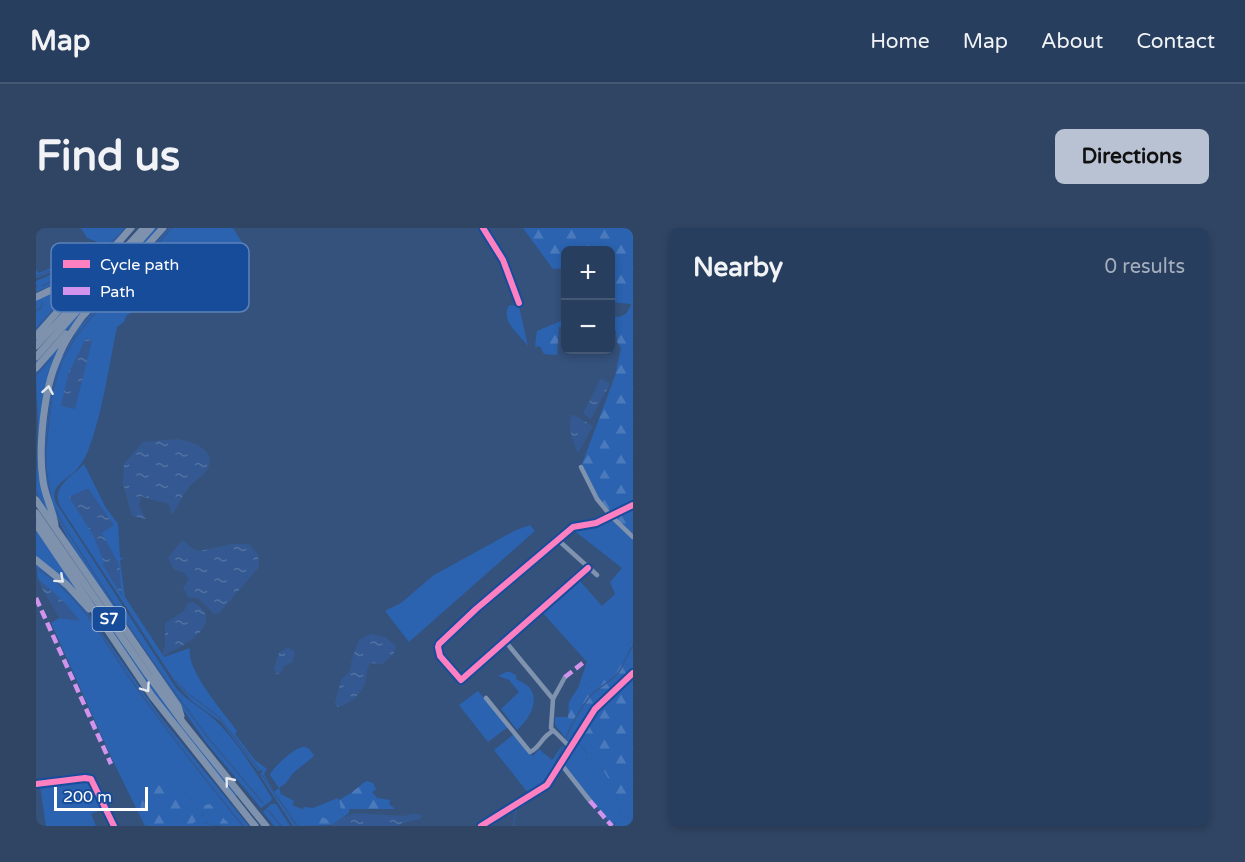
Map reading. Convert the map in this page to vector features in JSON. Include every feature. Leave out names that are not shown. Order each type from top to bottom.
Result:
[{"type":"highway","points":[[118,243],[131,228]]},
{"type":"highway","points":[[130,243],[144,228]]},
{"type":"highway","points":[[138,243],[151,228]]},
{"type":"highway","points":[[149,243],[163,228]]},
{"type":"highway","points":[[37,297],[51,289]]},
{"type":"highway","points":[[36,336],[57,312]]},
{"type":"highway","points":[[36,346],[67,312]]},
{"type":"highway","points":[[36,357],[76,312]]},
{"type":"highway","points":[[36,368],[84,314]]},
{"type":"highway","points":[[56,530],[46,496],[42,471],[47,397],[58,356],[84,314]]},
{"type":"highway","points":[[36,500],[178,706],[184,724]]},
{"type":"highway","name":"S7","points":[[36,513],[184,724],[266,826]]},
{"type":"highway","name":"S7","points":[[36,524],[171,721],[255,826]]},
{"type":"highway","points":[[36,561],[45,566],[75,593],[113,639]]},
{"type":"street","points":[[483,228],[503,260],[519,303]]},
{"type":"street","points":[[581,467],[597,499],[633,537]]},
{"type":"street","points":[[588,568],[461,680],[440,656],[439,644],[476,609],[576,525],[596,523],[633,505]]},
{"type":"street","points":[[558,540],[597,575]]},
{"type":"street","points":[[505,641],[553,699]]},
{"type":"street","points":[[481,826],[544,789],[595,708],[633,673]]},
{"type":"street","points":[[565,677],[553,699],[551,719],[553,731],[570,747]]},
{"type":"street","points":[[486,698],[530,752],[538,747],[545,735],[553,731]]},
{"type":"street","points":[[561,764],[590,801]]},
{"type":"street","points":[[36,784],[91,779],[114,826]]},
{"type":"green space","points":[[81,228],[129,228],[113,243],[100,243],[87,238]]},
{"type":"green space","points":[[154,228],[160,228],[146,243],[141,243]]},
{"type":"green space","points":[[169,228],[233,228],[242,243],[155,243]]},
{"type":"green space","points":[[523,228],[633,228],[633,534],[610,515],[594,492],[582,464],[615,376],[621,348],[617,342],[615,317],[624,315],[631,304],[615,302],[615,246],[561,246],[561,268],[553,269]]},
{"type":"green space","points":[[36,268],[38,273],[51,268],[51,272],[36,278]]},
{"type":"green space","points":[[51,275],[51,285],[36,292],[36,281]]},
{"type":"green space","points":[[51,291],[51,312],[55,312],[36,334],[36,300]]},
{"type":"green space","points":[[509,305],[519,306],[528,346],[508,322]]},
{"type":"green space","points":[[80,312],[84,312],[36,365],[36,362]]},
{"type":"green space","points":[[93,312],[133,312],[117,327],[101,406],[88,451],[77,469],[56,488],[54,497],[56,503],[176,688],[216,721],[246,758],[272,798],[261,808],[205,741],[132,637],[69,541],[53,509],[45,477],[44,448],[50,398],[59,362],[80,326]]},
{"type":"green space","points":[[561,321],[557,355],[544,354],[540,346],[535,347],[537,331]]},
{"type":"green space","points":[[63,340],[59,350],[40,448],[53,521],[36,497],[38,420],[36,382],[38,381],[36,381],[36,370]]},
{"type":"green space","points":[[84,464],[106,508],[118,524],[120,558],[124,557],[120,561],[125,597],[164,657],[190,648],[190,657],[199,679],[237,731],[235,734],[255,760],[267,769],[264,774],[274,792],[279,788],[281,794],[278,798],[301,826],[293,826],[260,775],[263,770],[258,771],[221,722],[192,701],[178,686],[60,506],[58,493],[60,487]]},
{"type":"green space","points":[[36,516],[238,794],[234,798],[141,677],[36,520]]},
{"type":"green space","points":[[613,520],[633,540],[633,641],[621,649],[608,669],[578,688],[587,662],[541,611],[579,580],[602,606],[615,594],[610,582],[622,568],[572,529]]},
{"type":"green space","points":[[530,525],[535,531],[409,642],[385,611],[401,603],[434,575],[514,531]]},
{"type":"green space","points":[[36,529],[78,591],[36,557]]},
{"type":"green space","points":[[36,564],[55,578],[83,606],[162,719],[249,826],[231,826],[210,804],[202,816],[205,823],[216,826],[190,826],[199,810],[183,791],[177,791],[142,806],[142,817],[148,824],[145,826],[51,623],[59,618],[79,620],[65,603],[38,579]]},
{"type":"green space","points":[[633,641],[633,819],[622,816],[614,789],[601,766],[593,762],[573,734],[568,717],[569,702],[578,688],[610,667],[620,648]]},
{"type":"green space","points":[[506,672],[516,675],[516,679],[529,687],[534,699],[529,716],[517,730],[501,709],[519,692],[509,680],[498,676]]},
{"type":"green space","points":[[478,691],[508,727],[488,742],[459,705]]},
{"type":"green space","points":[[555,717],[568,717],[573,734],[569,743],[555,725]]},
{"type":"green space","points":[[514,734],[533,756],[539,749],[552,760],[562,746],[566,749],[545,779],[529,794],[494,750]]},
{"type":"green space","points":[[578,742],[593,762],[601,766],[614,789],[622,816],[633,819],[633,826],[614,826],[617,821],[612,826],[564,765]]},
{"type":"green space","points":[[304,747],[309,749],[314,756],[279,788],[270,775],[275,768],[296,750]]},
{"type":"green space","points":[[366,781],[373,783],[376,789],[372,792],[377,798],[390,800],[389,804],[395,809],[341,809],[339,800]]},
{"type":"green space","points":[[89,782],[103,809],[91,814],[96,826],[46,826],[40,786]]},
{"type":"green space","points":[[157,785],[183,791],[199,810],[197,820],[190,826],[147,826],[140,807],[147,793]]},
{"type":"green space","points":[[281,794],[294,801],[292,805],[329,820],[332,825],[301,826],[278,798]]},
{"type":"green space","points":[[338,798],[341,808],[349,809],[349,813],[332,825],[303,809],[304,807],[313,808]]},
{"type":"green space","points":[[210,804],[231,826],[211,825],[201,820],[204,813],[202,808]]},
{"type":"green space","points":[[271,804],[276,804],[290,826],[274,826],[263,812]]},
{"type":"water","points":[[86,338],[92,341],[75,409],[61,406],[68,374]]},
{"type":"water","points":[[602,379],[610,384],[591,419],[583,414]]},
{"type":"water","points":[[572,415],[593,426],[578,453],[570,429]]},
{"type":"water","points":[[178,439],[197,445],[207,452],[210,458],[206,471],[187,490],[172,515],[168,503],[141,496],[139,506],[146,519],[132,516],[123,483],[124,464],[143,442]]},
{"type":"water","points":[[88,488],[114,525],[102,533],[119,564],[122,596],[102,564],[104,563],[94,537],[69,497]]},
{"type":"water","points":[[182,540],[193,549],[200,551],[232,544],[249,544],[258,555],[259,567],[220,612],[214,614],[198,598],[189,598],[183,588],[189,579],[184,573],[174,569],[168,558]]},
{"type":"water","points":[[39,580],[65,603],[80,621],[59,618]]},
{"type":"water","points":[[191,602],[203,610],[206,617],[205,624],[194,637],[164,655],[165,623],[184,611]]},
{"type":"water","points":[[371,634],[385,637],[396,646],[393,655],[382,664],[370,663],[365,683],[357,696],[338,707],[335,703],[341,680],[350,671],[359,640]]},
{"type":"water","points":[[288,647],[295,652],[292,662],[284,666],[280,674],[277,674],[274,669],[279,653]]},
{"type":"water","points":[[354,813],[422,815],[420,819],[398,826],[331,826],[336,821]]},
{"type":"waterway","points":[[110,243],[126,228]]},
{"type":"waterway","points":[[158,243],[172,228]]},
{"type":"waterway","points":[[36,276],[51,271]]},
{"type":"waterway","points":[[42,286],[51,281]]},
{"type":"waterway","points":[[36,311],[41,308],[42,303]]},
{"type":"waterway","points":[[36,329],[51,312]]},
{"type":"waterway","points":[[51,498],[46,468],[46,448],[52,393],[62,361],[75,338],[96,312]]},
{"type":"waterway","points":[[36,375],[52,357]]},
{"type":"waterway","points":[[36,493],[42,503]]},
{"type":"waterway","points":[[53,505],[68,533],[167,682],[209,739],[263,803]]},
{"type":"waterway","points":[[36,568],[65,590],[90,618],[158,717],[243,826]]},
{"type":"waterway","points":[[566,739],[573,722],[588,699],[617,674],[633,646]]},
{"type":"waterway","points":[[176,681],[187,693],[218,716],[259,769]]},
{"type":"waterway","points":[[555,764],[564,745]]},
{"type":"waterway","points":[[555,776],[560,769]]},
{"type":"waterway","points":[[262,775],[297,826]]},
{"type":"waterway","points":[[513,826],[517,807],[542,791]]},
{"type":"waterway","points":[[268,810],[281,826]]},
{"type":"marked path","points":[[36,598],[111,764]]},
{"type":"marked path","points":[[565,677],[584,662]]},
{"type":"marked path","points":[[590,801],[612,826]]},
{"type":"cycle path","points":[[483,228],[503,260],[519,303]]},
{"type":"cycle path","points":[[588,568],[461,680],[440,656],[439,644],[476,609],[573,527],[596,523],[633,505]]},
{"type":"cycle path","points":[[481,826],[547,785],[595,709],[633,673]]},
{"type":"cycle path","points":[[36,784],[91,779],[114,826]]}]
